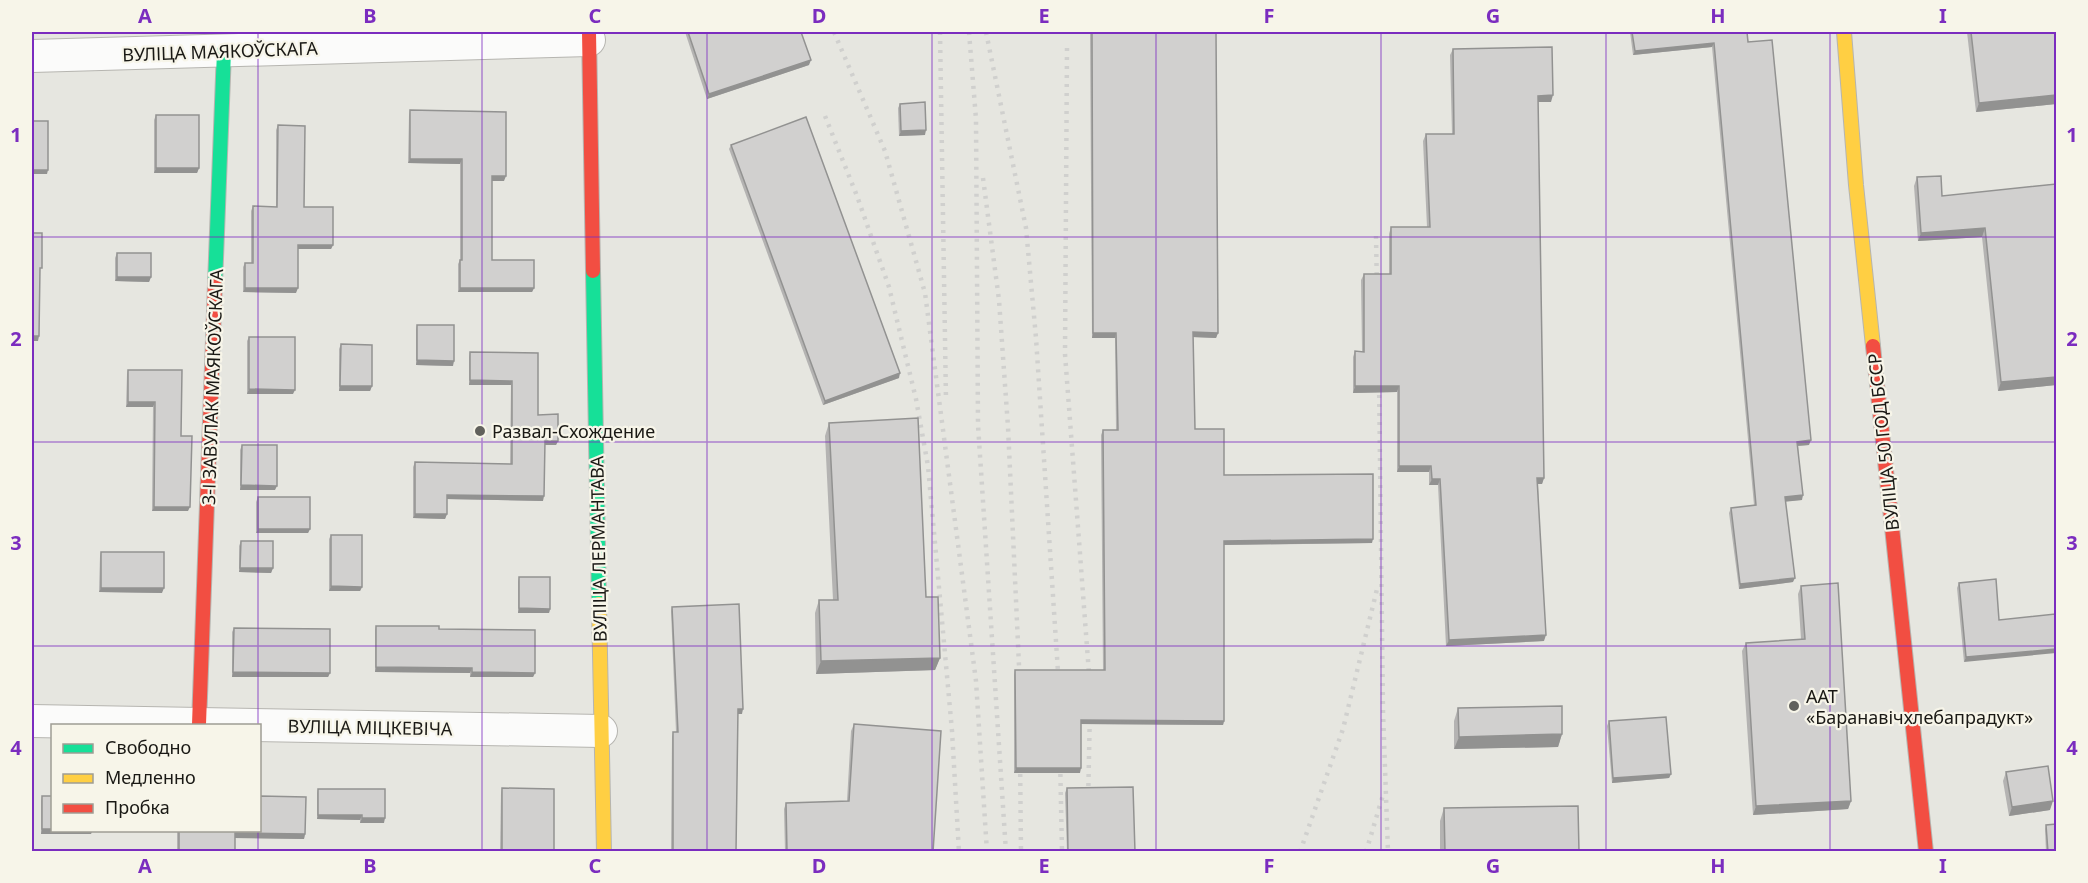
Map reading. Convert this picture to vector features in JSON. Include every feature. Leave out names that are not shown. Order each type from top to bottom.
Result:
[{"type":"street","name":"ВУЛІЦА 50 ГОД БССР","points":[[1844,32],[1856,185],[1926,852]]},
{"type":"street","name":"ВУЛІЦА МАЯКОЎСКАГА","points":[[32,56],[224,51],[589,36]]},
{"type":"street","name":"ВУЛІЦА ЛЕРМАНТАВА","points":[[589,36],[604,852]]},
{"type":"street","name":"3-І ЗАВУЛАК МАЯКОЎСКАГА","points":[[199,724],[224,51]]},
{"type":"street","name":"ВУЛІЦА МІЦКЕВІЧА","points":[[32,721],[199,724]]},
{"type":"street","name":"ВУЛІЦА МІЦКЕВІЧА","points":[[261,725],[601,731]]},
{"type":"building","points":[[688,32],[801,32],[811,60],[709,94]]},
{"type":"building","points":[[1092,32],[1216,32],[1218,333],[1193,332],[1195,429],[1224,429],[1224,475],[1373,474],[1373,539],[1224,541],[1224,721],[1081,720],[1081,768],[1016,768],[1015,670],[1105,670],[1103,430],[1118,430],[1116,333],[1093,333]]},
{"type":"building","points":[[1632,32],[1747,32],[1748,42],[1772,40],[1811,440],[1797,442],[1803,495],[1785,497],[1795,578],[1740,584],[1731,508],[1756,505],[1714,43],[1635,51]]},
{"type":"building","points":[[1971,32],[2056,32],[2056,95],[1979,103]]},
{"type":"building","points":[[1552,47],[1553,95],[1538,96],[1544,478],[1537,478],[1546,635],[1449,640],[1440,479],[1432,479],[1431,466],[1399,466],[1399,386],[1355,386],[1355,351],[1364,352],[1364,274],[1391,274],[1391,227],[1430,227],[1426,134],[1454,134],[1453,49]]},
{"type":"building","points":[[925,102],[926,130],[901,131],[900,104]]},
{"type":"building","points":[[410,110],[506,112],[506,176],[492,176],[492,260],[534,260],[534,288],[460,288],[462,159],[410,159]]},
{"type":"building","points":[[156,115],[199,115],[199,168],[156,168]]},
{"type":"building","points":[[806,117],[900,373],[825,401],[731,145]]},
{"type":"building","points":[[32,121],[48,121],[48,170],[32,170]]},
{"type":"building","points":[[278,125],[305,126],[304,207],[333,207],[333,245],[298,245],[298,288],[245,288],[245,263],[253,263],[253,206],[277,207]]},
{"type":"building","points":[[1941,176],[1942,196],[2056,184],[2056,377],[2001,382],[1985,228],[1921,233],[1917,177]]},
{"type":"building","points":[[32,233],[42,233],[39,336],[32,336]]},
{"type":"building","points":[[117,253],[151,253],[151,277],[117,277]]},
{"type":"building","points":[[417,325],[454,325],[454,361],[417,360]]},
{"type":"building","points":[[249,337],[295,337],[295,390],[249,389]]},
{"type":"building","points":[[341,344],[372,345],[372,386],[340,386]]},
{"type":"building","points":[[470,352],[538,353],[538,415],[558,414],[558,441],[545,441],[544,496],[447,495],[447,514],[415,514],[415,462],[512,464],[512,381],[470,380]]},
{"type":"building","points":[[128,370],[182,370],[181,436],[192,436],[190,507],[154,507],[155,402],[128,402]]},
{"type":"building","points":[[918,418],[926,597],[938,597],[940,658],[821,661],[819,600],[838,600],[829,423]]},
{"type":"building","points":[[242,445],[277,445],[277,486],[241,485]]},
{"type":"building","points":[[258,497],[310,497],[310,529],[258,529]]},
{"type":"building","points":[[331,535],[362,535],[362,587],[331,586]]},
{"type":"building","points":[[241,541],[273,541],[273,568],[240,568]]},
{"type":"building","points":[[101,552],[164,552],[164,588],[101,588]]},
{"type":"building","points":[[519,577],[550,577],[550,609],[519,608]]},
{"type":"building","points":[[1996,579],[1999,620],[2055,614],[2056,649],[1966,657],[1959,583]]},
{"type":"building","name":"ААТ «Баранавічхлебапрадукт»","points":[[1838,583],[1851,801],[1756,806],[1746,643],[1805,639],[1801,586]]},
{"type":"building","points":[[739,604],[743,709],[738,709],[736,852],[673,852],[673,732],[678,732],[672,607]]},
{"type":"building","points":[[376,626],[535,630],[535,673],[472,672],[472,668],[376,667]]},
{"type":"building","points":[[234,628],[330,629],[330,673],[233,672]]},
{"type":"building","points":[[1562,706],[1562,734],[1459,737],[1458,708]]},
{"type":"building","points":[[1666,717],[1671,774],[1613,778],[1609,721]]},
{"type":"building","points":[[854,724],[941,731],[933,852],[787,852],[786,803],[849,801]]},
{"type":"building","points":[[2048,766],[2053,801],[2012,807],[2006,772]]},
{"type":"building","points":[[1133,787],[1135,852],[1068,852],[1067,788]]},
{"type":"building","points":[[502,788],[554,789],[554,851],[502,850]]},
{"type":"building","points":[[318,789],[385,789],[385,818],[362,818],[362,815],[318,815]]},
{"type":"building","points":[[42,796],[51,796],[51,829],[42,829]]},
{"type":"building","points":[[261,796],[306,797],[305,834],[235,833],[235,852],[179,852],[179,832],[261,832]]},
{"type":"building","points":[[1578,806],[1579,852],[1445,852],[1444,808]]},
{"type":"building","points":[[2056,824],[2056,852],[2048,852],[2046,825]]},
{"type":"railway","points":[[834,32],[885,151],[925,293],[976,681],[987,852]]},
{"type":"railway","points":[[940,32],[946,400]]},
{"type":"railway","points":[[969,32],[976,119],[978,425],[1006,852]]},
{"type":"railway","points":[[986,32],[1026,228],[1036,338],[1059,687]]},
{"type":"railway","points":[[1067,48],[1065,354],[1090,687]]},
{"type":"railway","points":[[825,116],[857,196],[889,287],[916,399],[928,466],[952,731],[959,852]]},
{"type":"railway","points":[[983,178],[999,300],[1008,427],[1020,687]]},
{"type":"railway","points":[[1376,236],[1377,290]]},
{"type":"railway","points":[[1379,377],[1383,712],[1388,852]]},
{"type":"railway","points":[[1300,852],[1343,729],[1378,585]]},
{"type":"railway","points":[[1088,804],[1090,708]]},
{"type":"railway","points":[[1020,756],[1021,852]]},
{"type":"railway","points":[[1060,756],[1062,852]]},
{"type":"railway","points":[[1366,852],[1383,795]]},
{"type":"traffic: fast","points":[[215,284],[224,51]]},
{"type":"traffic: fast","points":[[593,271],[599,604]]},
{"type":"traffic: slow","points":[[1844,32],[1856,185],[1873,346]]},
{"type":"traffic: slow","points":[[599,604],[604,852]]},
{"type":"traffic: jam","points":[[589,32],[593,271]]},
{"type":"traffic: jam","points":[[199,724],[215,284]]},
{"type":"traffic: jam","points":[[1873,346],[1926,852]]},
{"type":"place","name":"Развал-Схождение","points":[[480,431]]},
{"type":"place","name":"ААТ «Баранавічхлебапрадукт»","points":[[1794,706]]}]
